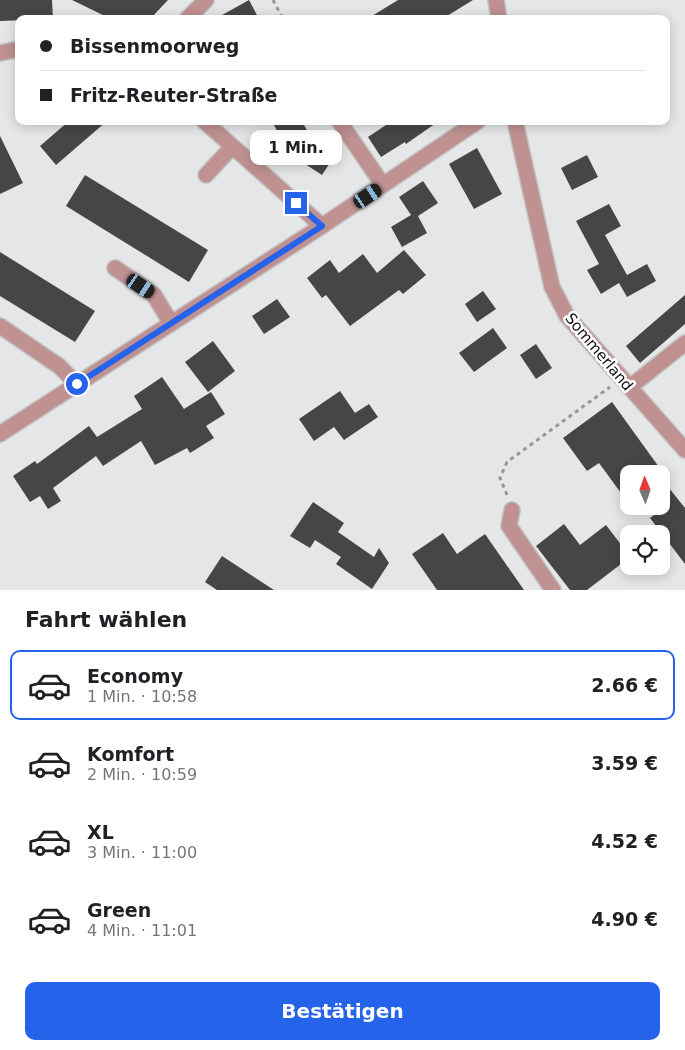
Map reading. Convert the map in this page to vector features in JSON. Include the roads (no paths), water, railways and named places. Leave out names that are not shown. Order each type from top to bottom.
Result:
[{"type":"street","points":[[191,15],[206,0]]},
{"type":"street","points":[[496,0],[498,15]]},
{"type":"street","points":[[0,54],[15,49]]},
{"type":"street","points":[[208,125],[322,226]]},
{"type":"street","points":[[342,125],[383,186]]},
{"type":"street","points":[[0,434],[322,226],[472,125]]},
{"type":"street","name":"Sommerland","points":[[516,125],[552,288],[567,316],[685,450]]},
{"type":"street","points":[[206,175],[232,147]]},
{"type":"street","points":[[114,268],[154,295],[171,323]]},
{"type":"street","points":[[0,326],[59,366],[77,384]]},
{"type":"street","points":[[626,383],[685,343]]},
{"type":"street","points":[[512,510],[508,526],[553,590]]}]
